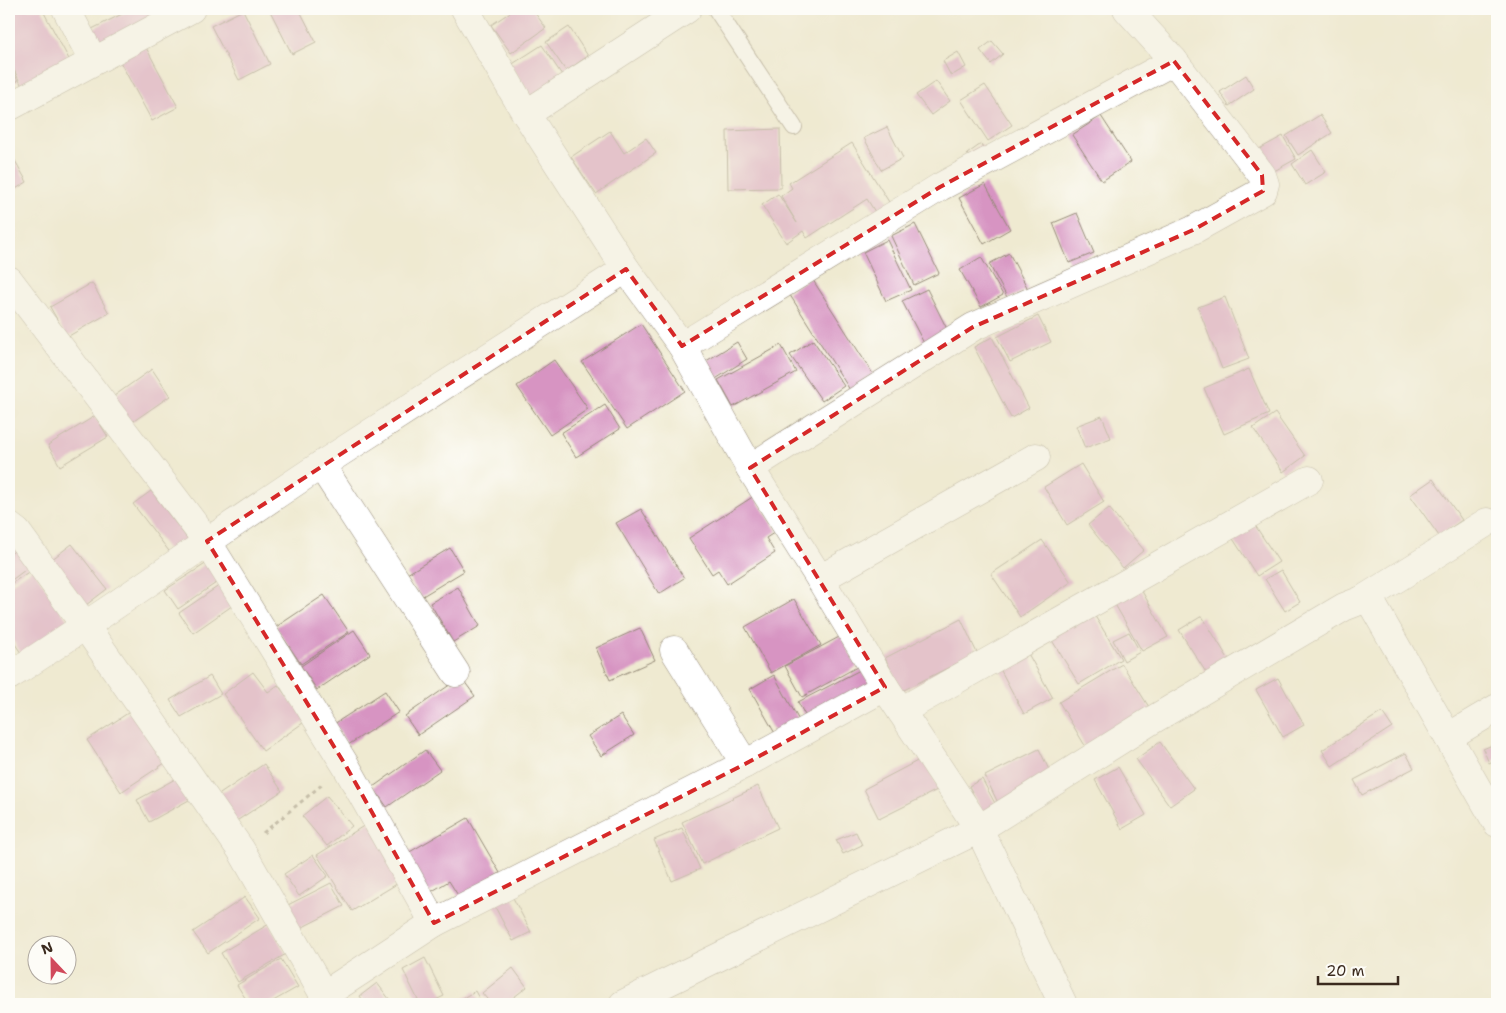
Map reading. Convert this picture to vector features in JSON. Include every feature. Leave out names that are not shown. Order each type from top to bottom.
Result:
[{"type":"street","points":[[66,9],[93,60]]},
{"type":"street","points":[[9,107],[93,60],[191,9]]},
{"type":"street","points":[[465,9],[526,114],[626,269],[682,346],[750,468],[885,687],[980,829],[1064,1004]]},
{"type":"street","points":[[526,114],[687,9]]},
{"type":"street","points":[[750,468],[973,327],[1193,230],[1263,191],[1265,184],[1262,175],[1174,61],[1127,9]]},
{"type":"street","points":[[682,346],[940,187],[1174,61]]},
{"type":"street","points":[[9,676],[86,627],[207,541],[321,464],[626,269]]},
{"type":"street","points":[[9,280],[207,541],[346,766],[434,923]]},
{"type":"street","points":[[820,579],[1036,457]]},
{"type":"street","points":[[321,464],[456,673]]},
{"type":"street","points":[[901,711],[1309,480]]},
{"type":"street","points":[[624,1004],[980,829],[1149,722],[1344,607],[1362,600],[1487,522]]},
{"type":"street","points":[[9,526],[17,532],[86,627],[241,850],[324,996],[434,923],[745,764],[885,687]]},
{"type":"street","points":[[1362,600],[1372,604],[1497,823]]},
{"type":"street","points":[[674,650],[745,764]]},
{"type":"street","points":[[1448,737],[1497,708]]},
{"type":"lane","points":[[716,9],[794,127]]},
{"type":"path","points":[[241,850],[346,766]]},
{"type":"highlighted area","points":[[1174,61],[1262,175],[1263,191],[1193,230],[973,327],[750,468],[885,687],[745,764],[434,923],[346,766],[207,541],[626,269],[682,346],[940,187]]},
{"type":"building","points":[[9,9],[42,9],[71,63],[23,88],[9,60]]},
{"type":"building","points":[[132,9],[150,9],[157,24],[101,51],[90,30]]},
{"type":"building","points":[[269,9],[299,9],[316,42],[292,54]]},
{"type":"building","points":[[515,9],[532,9],[546,28],[511,53],[491,25]]},
{"type":"building","points":[[1130,9],[1158,9],[1141,22]]},
{"type":"building","points":[[243,10],[270,64],[239,80],[211,26]]},
{"type":"building","points":[[569,27],[588,56],[566,71],[546,42]]},
{"type":"building","points":[[992,41],[1003,54],[991,64],[980,50]]},
{"type":"building","points":[[143,42],[178,107],[152,121],[117,56]]},
{"type":"building","points":[[542,45],[564,78],[533,99],[511,65]]},
{"type":"building","points":[[958,52],[966,67],[951,76],[943,61]]},
{"type":"building","points":[[9,63],[18,81],[9,85]]},
{"type":"building","points":[[1246,75],[1254,89],[1229,106],[1220,92]]},
{"type":"building","points":[[936,81],[950,101],[931,115],[916,95]]},
{"type":"building","points":[[985,85],[1012,125],[988,141],[961,100]]},
{"type":"building","points":[[1320,115],[1332,133],[1298,155],[1286,136]]},
{"type":"building","points":[[1101,116],[1131,162],[1102,181],[1072,135]]},
{"type":"building","points":[[887,127],[903,158],[881,170],[864,138]]},
{"type":"building","points":[[780,129],[781,188],[728,189],[727,131]]},
{"type":"building","points":[[610,131],[624,153],[646,138],[656,153],[596,194],[571,157]]},
{"type":"building","points":[[1283,136],[1296,159],[1265,176],[1252,153]]},
{"type":"building","points":[[852,143],[894,210],[880,220],[867,199],[807,238],[803,231],[786,243],[762,205],[778,194],[797,223],[781,196],[792,188],[789,183]]},
{"type":"building","points":[[981,144],[990,157],[976,166],[967,154]]},
{"type":"building","points":[[9,150],[27,182],[9,193]]},
{"type":"building","points":[[1312,150],[1326,172],[1305,185],[1292,164]]},
{"type":"building","points":[[985,184],[1010,229],[984,244],[959,198]]},
{"type":"building","points":[[1077,213],[1094,253],[1069,263],[1053,223]]},
{"type":"building","points":[[915,224],[939,273],[914,285],[891,236]]},
{"type":"building","points":[[887,240],[911,290],[886,301],[863,252]]},
{"type":"building","points":[[1009,253],[1028,289],[1008,299],[989,264]]},
{"type":"building","points":[[981,257],[1003,295],[981,307],[960,270]]},
{"type":"building","points":[[811,277],[873,374],[850,390],[788,292]]},
{"type":"building","points":[[92,283],[109,313],[67,337],[50,307]]},
{"type":"building","points":[[927,289],[952,339],[928,351],[902,301]]},
{"type":"building","points":[[1225,297],[1249,359],[1222,369],[1198,307]]},
{"type":"building","points":[[1038,316],[1051,342],[1010,362],[997,337]]},
{"type":"building","points":[[641,324],[685,391],[627,429],[582,362]]},
{"type":"building","points":[[992,337],[1029,408],[1011,418],[974,347]]},
{"type":"building","points":[[813,340],[844,386],[822,401],[790,355]]},
{"type":"building","points":[[737,342],[747,359],[714,380],[703,363]]},
{"type":"building","points":[[781,345],[796,372],[733,407],[718,380]]},
{"type":"building","points":[[554,360],[588,409],[550,435],[517,386]]},
{"type":"building","points":[[152,369],[170,396],[125,427],[107,401]]},
{"type":"building","points":[[1249,369],[1269,414],[1224,434],[1204,388]]},
{"type":"building","points":[[605,405],[620,429],[576,457],[561,433]]},
{"type":"building","points":[[1275,413],[1305,456],[1283,472],[1253,428]]},
{"type":"building","points":[[95,416],[108,437],[60,466],[48,445]]},
{"type":"building","points":[[1102,416],[1111,438],[1085,448],[1076,426]]},
{"type":"building","points":[[1081,464],[1104,502],[1067,525],[1044,487]]},
{"type":"building","points":[[1433,479],[1462,520],[1439,536],[1410,495]]},
{"type":"building","points":[[151,491],[193,546],[175,559],[133,504]]},
{"type":"building","points":[[754,496],[777,531],[766,538],[775,553],[727,584],[718,570],[712,574],[689,538]]},
{"type":"building","points":[[1109,508],[1144,550],[1123,568],[1088,525]]},
{"type":"building","points":[[641,509],[684,578],[659,594],[616,523]]},
{"type":"building","points":[[1249,516],[1279,562],[1257,576],[1228,531]]},
{"type":"building","points":[[1042,540],[1071,582],[1020,617],[991,574]]},
{"type":"building","points":[[72,544],[107,589],[86,605],[51,560]]},
{"type":"building","points":[[450,548],[464,571],[421,597],[407,574]]},
{"type":"building","points":[[17,549],[29,567],[9,582],[9,555]]},
{"type":"building","points":[[207,563],[219,581],[178,609],[165,590]]},
{"type":"building","points":[[33,569],[72,627],[25,659],[9,635],[9,585]]},
{"type":"building","points":[[1281,570],[1300,602],[1285,611],[1265,579]]},
{"type":"building","points":[[226,581],[239,601],[193,633],[179,613]]},
{"type":"building","points":[[1139,586],[1168,637],[1142,651],[1113,601]]},
{"type":"building","points":[[458,587],[480,626],[453,642],[430,603]]},
{"type":"building","points":[[324,595],[349,632],[301,664],[276,627]]},
{"type":"building","points":[[794,599],[821,645],[771,673],[745,627]]},
{"type":"building","points":[[1090,608],[1121,659],[1079,684],[1048,634]]},
{"type":"building","points":[[1202,616],[1229,660],[1207,674],[1179,630]]},
{"type":"building","points":[[961,619],[977,653],[902,691],[885,658]]},
{"type":"building","points":[[640,628],[655,660],[610,680],[596,648]]},
{"type":"building","points":[[354,630],[370,654],[317,690],[301,666]]},
{"type":"building","points":[[1129,632],[1140,652],[1124,661],[1113,640]]},
{"type":"building","points":[[841,636],[857,667],[802,697],[785,666]]},
{"type":"building","points":[[1026,650],[1053,698],[1024,714],[998,665]]},
{"type":"building","points":[[1122,664],[1154,715],[1090,754],[1059,702]]},
{"type":"building","points":[[862,669],[874,691],[809,723],[798,702]]},
{"type":"building","points":[[253,672],[268,692],[278,685],[290,701],[310,718],[263,751],[223,694]]},
{"type":"building","points":[[774,675],[801,724],[777,737],[750,689]]},
{"type":"building","points":[[210,676],[221,694],[181,717],[170,700]]},
{"type":"building","points":[[461,677],[475,696],[418,735],[405,716]]},
{"type":"building","points":[[1278,678],[1304,725],[1283,737],[1256,690]]},
{"type":"building","points":[[385,691],[399,712],[348,745],[334,724]]},
{"type":"building","points":[[134,709],[168,761],[121,792],[87,740]]},
{"type":"building","points":[[1382,712],[1392,727],[1332,766],[1322,750]]},
{"type":"building","points":[[621,715],[634,735],[601,756],[588,736]]},
{"type":"building","points":[[1160,742],[1194,789],[1170,806],[1136,759]]},
{"type":"building","points":[[1497,743],[1497,759],[1489,763],[1483,749]]},
{"type":"building","points":[[1039,749],[1053,778],[999,805],[985,776]]},
{"type":"building","points":[[425,750],[440,770],[387,807],[373,787]]},
{"type":"building","points":[[1406,753],[1414,768],[1362,795],[1354,780]]},
{"type":"building","points":[[923,758],[939,789],[879,819],[864,789]]},
{"type":"building","points":[[264,764],[282,791],[235,822],[217,796]]},
{"type":"building","points":[[1118,767],[1146,815],[1122,829],[1095,780]]},
{"type":"building","points":[[177,778],[189,800],[149,822],[137,800]]},
{"type":"building","points":[[982,779],[998,809],[984,816],[969,786]]},
{"type":"building","points":[[758,786],[778,828],[702,864],[682,822]]},
{"type":"building","points":[[327,796],[352,826],[327,846],[302,816]]},
{"type":"building","points":[[468,818],[500,873],[459,897],[449,881],[424,896],[401,857]]},
{"type":"building","points":[[370,822],[405,879],[352,911],[317,855]]},
{"type":"building","points":[[682,828],[700,869],[672,881],[654,840]]},
{"type":"building","points":[[856,832],[862,845],[843,854],[836,840]]},
{"type":"building","points":[[313,855],[328,876],[299,896],[284,874]]},
{"type":"building","points":[[331,883],[344,906],[293,932],[280,909]]},
{"type":"building","points":[[511,894],[531,932],[513,941],[493,903]]},
{"type":"building","points":[[245,897],[260,918],[208,953],[193,932]]},
{"type":"building","points":[[269,924],[286,954],[238,982],[221,953]]},
{"type":"building","points":[[425,958],[444,996],[427,1004],[420,1004],[403,970]]},
{"type":"building","points":[[281,959],[298,987],[268,1004],[249,1004],[237,985]]},
{"type":"building","points":[[513,968],[527,987],[505,1004],[491,1004],[482,993]]},
{"type":"building","points":[[377,983],[393,1004],[365,1004],[360,996]]},
{"type":"building","points":[[475,991],[482,1004],[466,1004],[463,998]]}]
